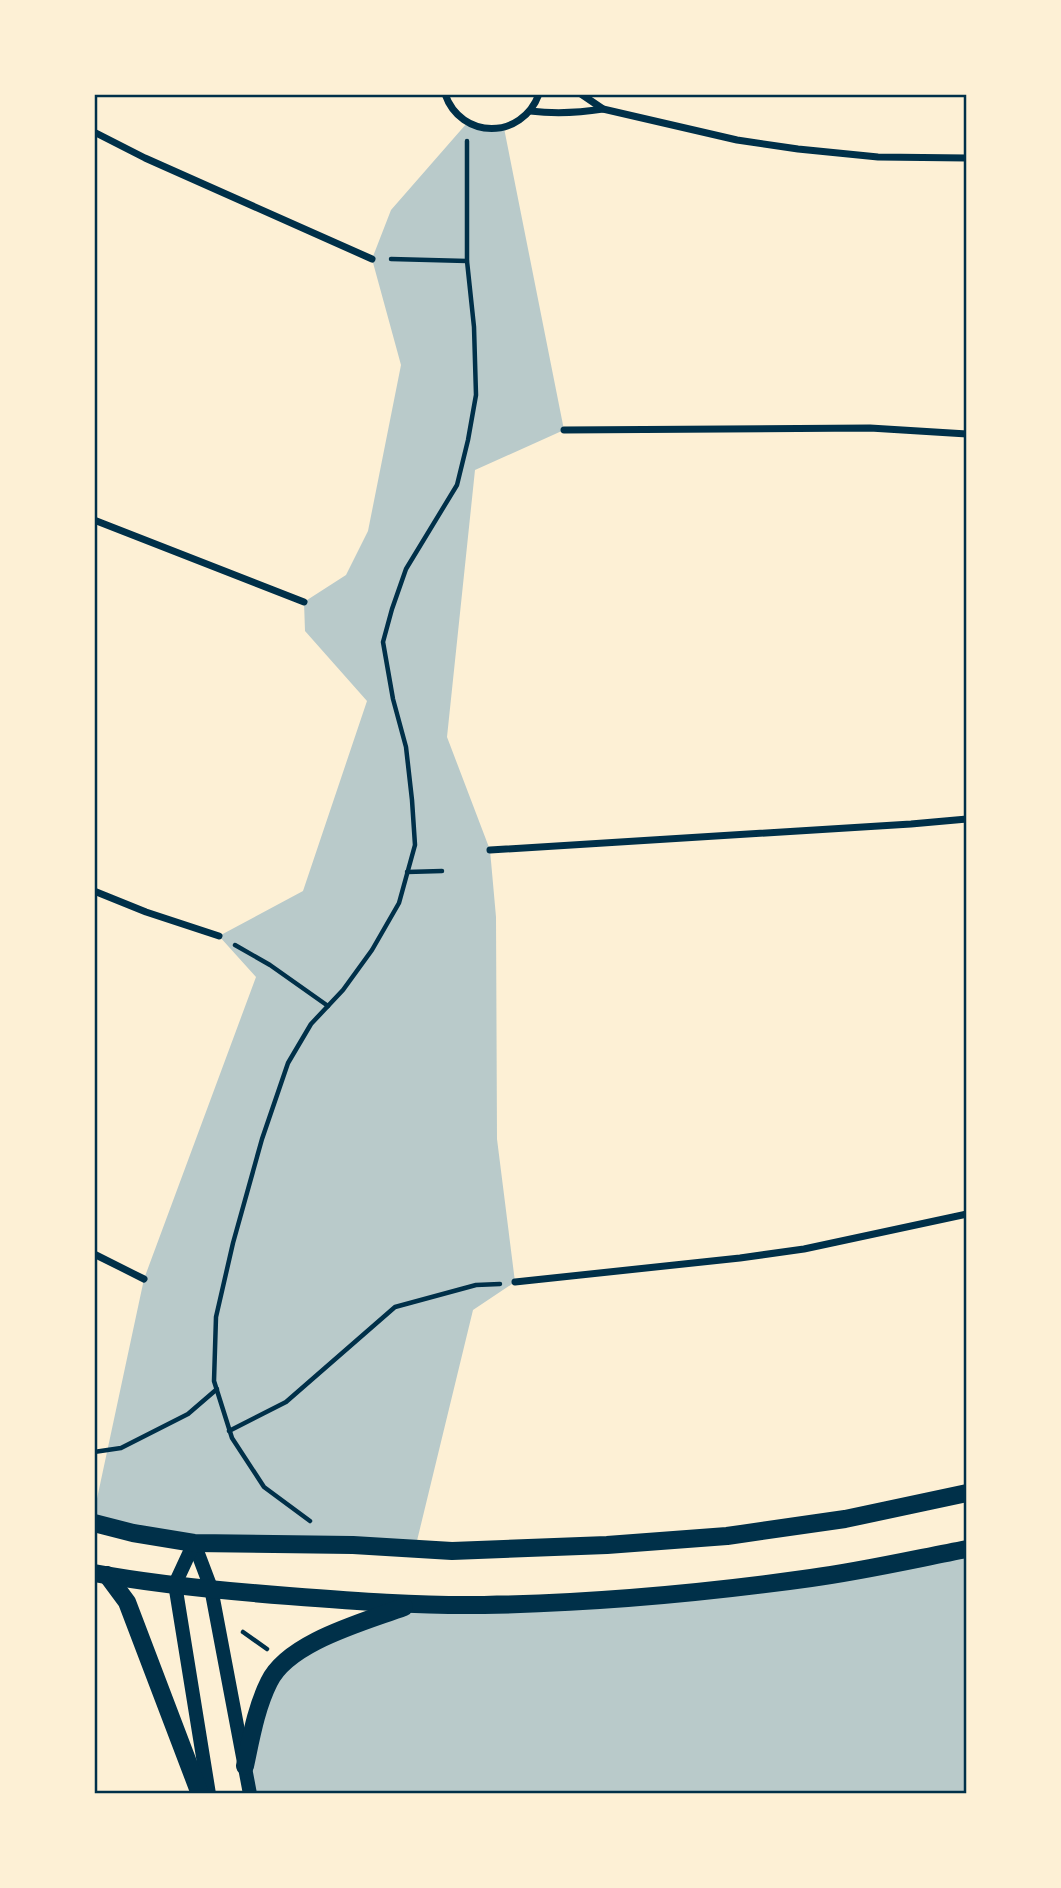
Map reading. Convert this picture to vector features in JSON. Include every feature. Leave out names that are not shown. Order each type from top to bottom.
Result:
[{"type":"main road","points":[[94,1523],[133,1533],[194,1543],[339,1545],[452,1551],[607,1545],[715,1537],[845,1519],[967,1493]]},
{"type":"main road","points":[[194,1543],[175,1584],[209,1794]]},
{"type":"main road","points":[[194,1543],[211,1588],[250,1794]]},
{"type":"main road","points":[[101,1574],[211,1588],[359,1601],[483,1605],[593,1601],[741,1587],[867,1569],[967,1549]]},
{"type":"main road","points":[[101,1574],[127,1602],[200,1794]]},
{"type":"main road","points":[[245,1766],[264,1695],[281,1664],[295,1653],[335,1632],[414,1603]]},
{"type":"street","points":[[445,94],[454,113],[467,123],[486,129],[504,128],[519,121],[530,111],[538,94]]},
{"type":"street","points":[[581,94],[603,109],[737,140],[878,157],[967,158]]},
{"type":"street","points":[[530,111],[559,114],[603,109]]},
{"type":"street","points":[[94,132],[145,158],[372,258]]},
{"type":"street","points":[[564,430],[870,428],[967,434]]},
{"type":"street","points":[[94,520],[304,601]]},
{"type":"street","points":[[490,850],[967,819]]},
{"type":"street","points":[[94,891],[146,912],[219,936]]},
{"type":"street","points":[[514,1283],[804,1249],[967,1214]]},
{"type":"street","points":[[94,1254],[144,1279]]},
{"type":"path","points":[[339,1545],[264,1487],[232,1438],[214,1381],[216,1317],[262,1139],[288,1063],[311,1024],[343,990],[372,950],[399,902],[415,845],[406,747],[393,699],[383,642],[406,569],[457,485],[476,395],[474,327],[467,261],[467,123]]},
{"type":"path","points":[[372,258],[467,261]]},
{"type":"path","points":[[407,872],[442,871]]},
{"type":"path","points":[[219,936],[270,965],[328,1006]]},
{"type":"path","points":[[229,1431],[286,1402],[394,1307],[476,1285],[514,1283]]},
{"type":"path","points":[[94,1452],[121,1447],[155,1431],[188,1414],[217,1389]]},
{"type":"path","points":[[241,1631],[268,1650]]},
{"type":"shaded area","points":[[467,123],[504,128],[564,430],[475,470],[447,737],[490,850],[496,917],[497,1139],[515,1282],[473,1310],[415,1549],[194,1543],[95,1523],[95,1508],[144,1279],[256,977],[219,936],[303,891],[367,701],[305,631],[304,602],[346,575],[368,531],[401,365],[372,259],[391,210]]},
{"type":"shaded area","points":[[966,1546],[966,1793],[250,1794],[245,1766],[270,1680],[311,1644],[429,1604],[799,1578]]}]
